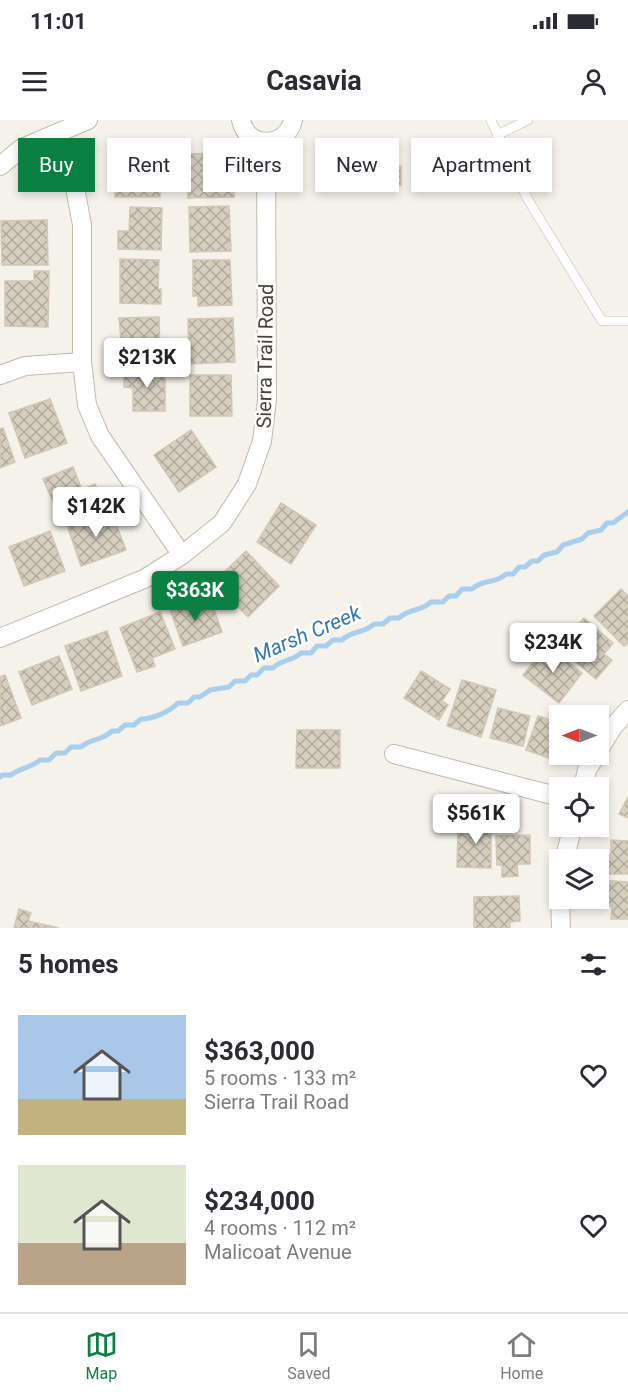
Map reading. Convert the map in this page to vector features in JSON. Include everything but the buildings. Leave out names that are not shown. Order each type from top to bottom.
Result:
[{"type":"street","points":[[0,166],[22,148],[88,120]]},
{"type":"street","points":[[242,120],[248,134],[253,138]]},
{"type":"street","points":[[281,138],[291,128],[293,120]]},
{"type":"street","points":[[55,134],[72,172],[82,225],[82,362],[87,405],[100,435],[182,555]]},
{"type":"street","name":"Sierra Trail Road","points":[[0,638],[144,579],[182,555],[222,523],[247,484],[262,441],[267,400],[266,192]]},
{"type":"street","points":[[0,375],[25,366],[82,362]]},
{"type":"street","points":[[609,734],[628,710]]},
{"type":"street","points":[[394,754],[549,794]]},
{"type":"street","points":[[560,909],[561,928]]},
{"type":"lane","points":[[491,120],[527,198],[602,321],[628,321]]},
{"type":"lane","points":[[497,135],[528,120]]},
{"type":"waterway","name":"Marsh Creek","points":[[0,777],[11,775],[40,760],[49,760],[56,753],[65,753],[71,747],[81,747],[112,731],[118,731],[125,725],[134,725],[141,719],[161,714],[178,703],[188,703],[194,697],[200,697],[210,690],[229,687],[235,681],[245,681],[251,675],[257,675],[264,668],[273,668],[301,653],[311,653],[317,646],[326,646],[333,640],[342,640],[374,624],[383,624],[390,618],[399,618],[431,602],[443,602],[449,596],[456,596],[462,589],[472,589],[506,574],[513,574],[519,567],[525,567],[532,561],[538,561],[544,555],[557,552],[563,545],[582,539],[588,533],[601,530],[607,523],[613,523],[628,512]]}]
